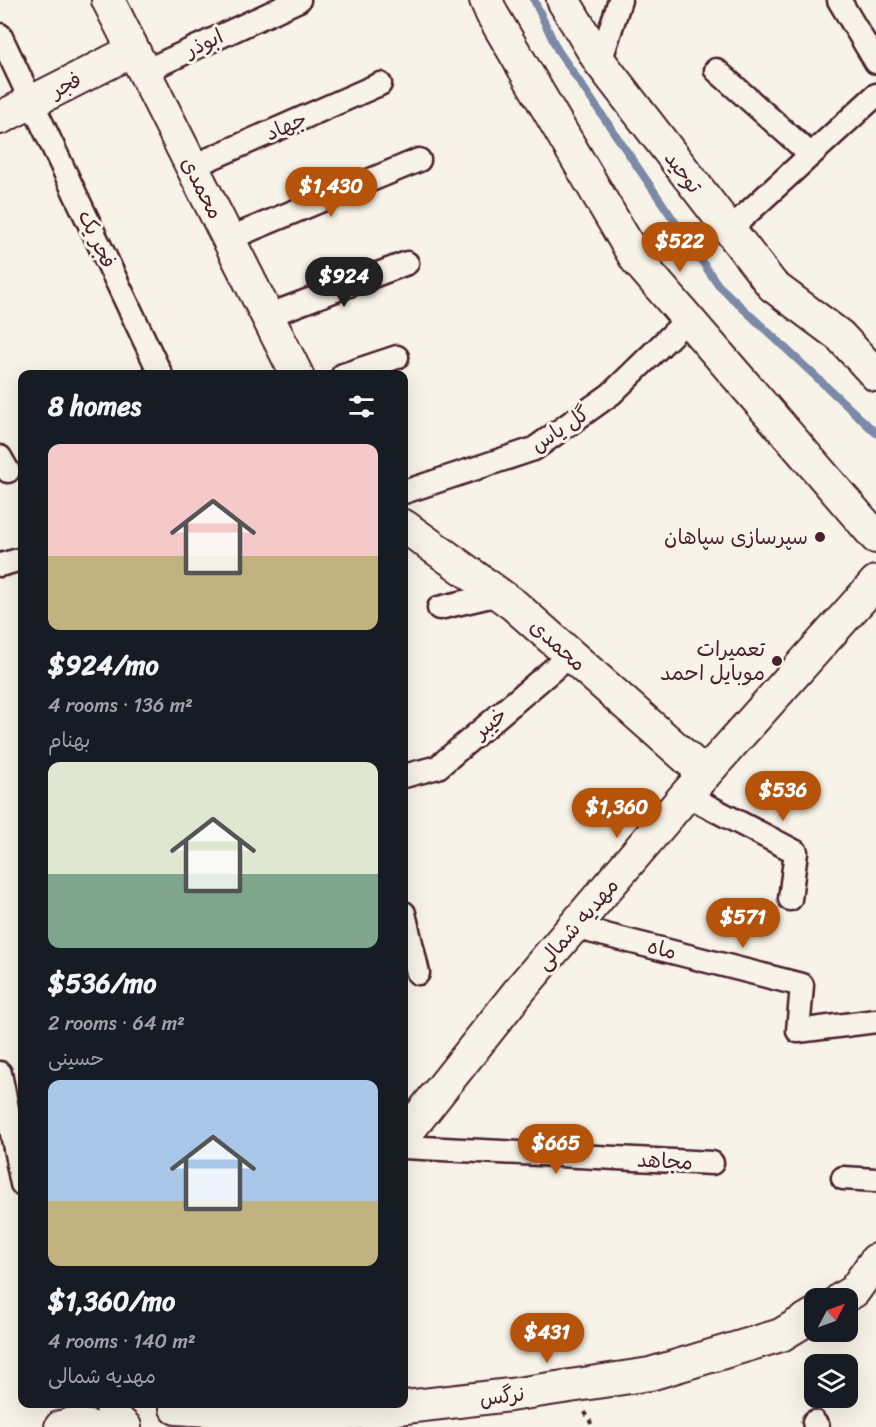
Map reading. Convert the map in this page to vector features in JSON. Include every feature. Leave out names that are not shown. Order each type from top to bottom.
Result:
[{"type":"street","name":"محمدی","points":[[108,0],[294,370]]},
{"type":"street","name":"ابوذر","points":[[137,61],[299,0]]},
{"type":"street","points":[[486,0],[492,14],[636,259],[876,537]]},
{"type":"street","name":"توحید","points":[[563,0],[600,62],[773,286],[840,336],[876,375]]},
{"type":"street","points":[[600,62],[620,0]]},
{"type":"street","points":[[839,0],[876,62]]},
{"type":"street","name":"فجر یک","points":[[0,35],[159,370]]},
{"type":"street","name":"فجر","points":[[0,118],[33,102],[137,61]]},
{"type":"street","points":[[716,70],[811,155]]},
{"type":"street","name":"جهاد","points":[[191,167],[380,84]]},
{"type":"street","points":[[729,230],[876,95]]},
{"type":"street","points":[[228,239],[419,160]]},
{"type":"street","points":[[267,316],[407,263]]},
{"type":"street","name":"گل یاس","points":[[408,491],[534,449],[611,394],[688,319]]},
{"type":"street","points":[[359,370],[397,357]]},
{"type":"street","name":"محمدی","points":[[408,529],[499,594],[570,655],[696,785]]},
{"type":"street","points":[[0,565],[18,561]]},
{"type":"street","name":"مهدیه شمالی","points":[[408,1131],[523,986],[696,785],[876,582]]},
{"type":"street","points":[[439,608],[499,594]]},
{"type":"street","name":"خیبر","points":[[408,775],[438,767],[570,655]]},
{"type":"street","points":[[696,785],[796,852],[790,899]]},
{"type":"street","name":"ماه","points":[[574,927],[802,985],[798,1031],[876,1022]]},
{"type":"street","points":[[408,930],[418,973]]},
{"type":"street","points":[[0,1073],[18,1159]]},
{"type":"street","name":"مجاهد","points":[[408,1147],[711,1163]]},
{"type":"street","points":[[843,1179],[876,1180]]},
{"type":"street","points":[[856,1288],[876,1260]]},
{"type":"street","name":"نرگس","points":[[408,1408],[650,1374],[781,1335],[804,1321]]},
{"type":"street","name":"نرگس","points":[[171,1418],[260,1413],[276,1424],[405,1408]]},
{"type":"waterway","points":[[534,0],[557,49],[718,285],[876,433]]},
{"type":"place","name":"سپرسازی سپاهان","points":[[820,537]]},
{"type":"place","name":"تعمیرات موبایل احمد","points":[[777,661]]}]
